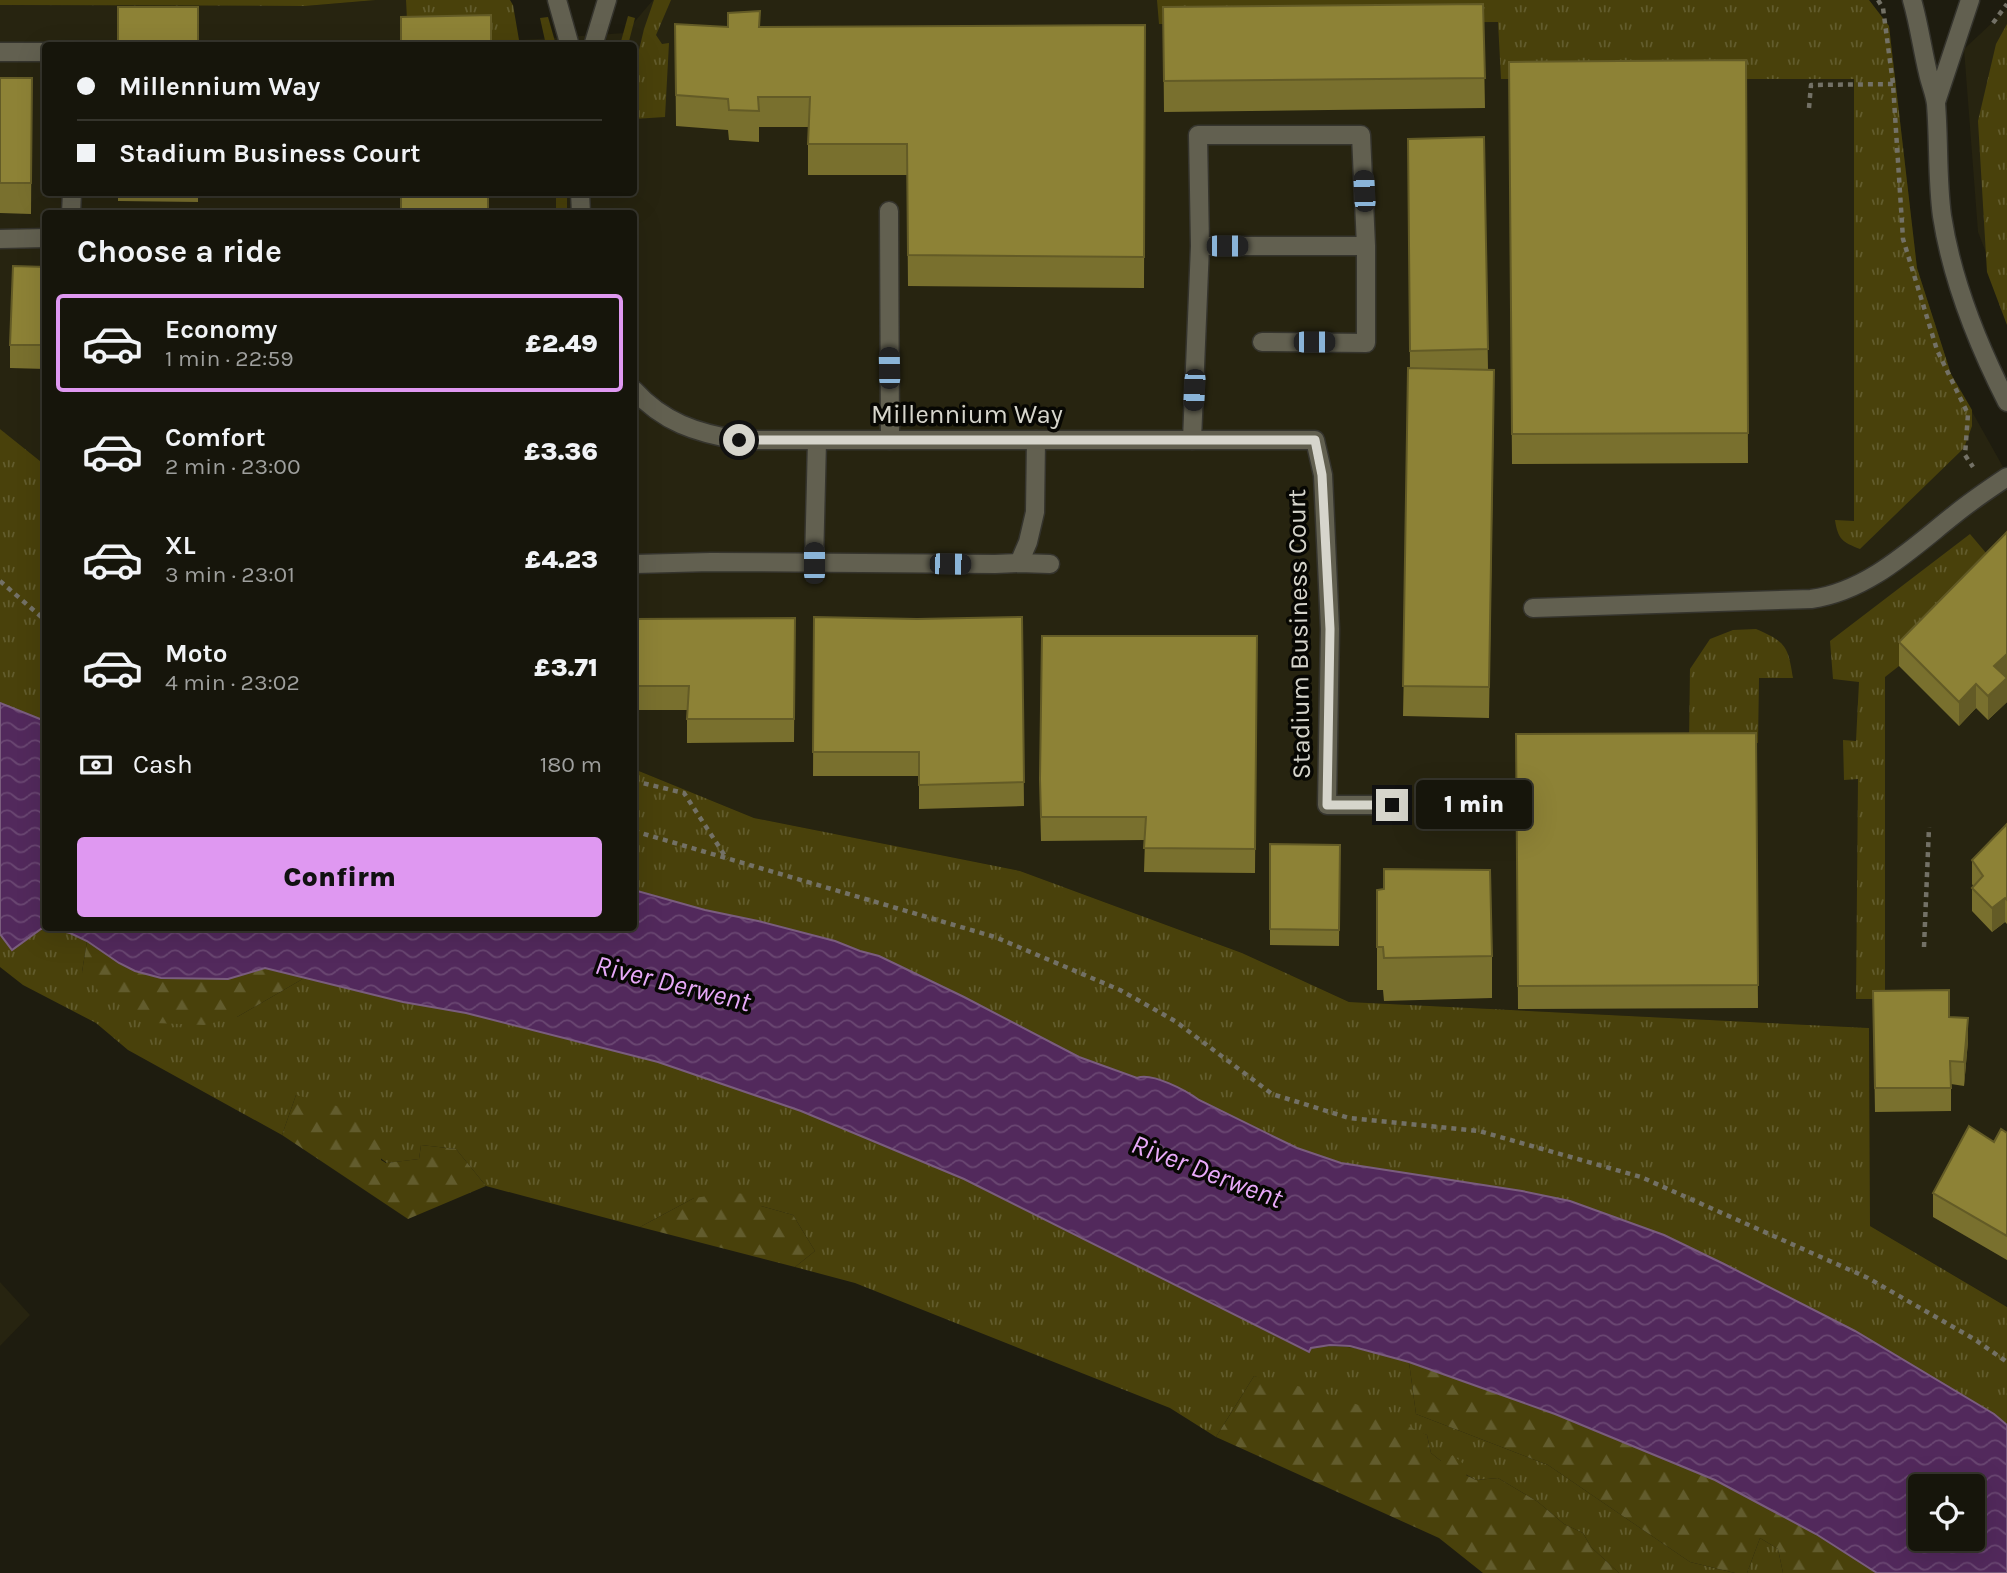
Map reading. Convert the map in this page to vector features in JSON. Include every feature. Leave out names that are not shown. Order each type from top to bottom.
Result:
[{"type":"street","points":[[557,0],[568,42]]},
{"type":"street","points":[[594,42],[607,0]]},
{"type":"street","points":[[1912,0],[1936,102],[1939,190],[1950,256],[1966,309],[2007,402]]},
{"type":"street","points":[[1936,102],[1970,0]]},
{"type":"street","points":[[0,52],[42,52]]},
{"type":"street","points":[[1192,440],[1200,246],[1198,135],[1361,135],[1366,246],[1366,343],[1262,342]]},
{"type":"street","points":[[889,211],[890,439]]},
{"type":"street","points":[[0,239],[42,238]]},
{"type":"street","points":[[1200,246],[1366,246]]},
{"type":"street","name":"Millennium Way","points":[[637,393],[674,422],[705,434],[739,440],[1315,440]]},
{"type":"street","points":[[814,563],[817,440]]},
{"type":"street","points":[[1019,563],[1028,542],[1035,512],[1036,440]]},
{"type":"street","name":"Stadium Business Court","points":[[1315,440],[1322,475],[1330,629],[1327,805],[1392,805]]},
{"type":"street","points":[[1533,608],[1828,597],[1858,586],[1894,562],[2007,477]]},
{"type":"street","points":[[637,565],[711,562],[1050,564]]},
{"type":"path","points":[[1878,0],[1883,8]]},
{"type":"path","points":[[1992,25],[2007,4]]},
{"type":"path","points":[[1809,108],[1811,85],[1931,83]]},
{"type":"path","points":[[0,581],[42,618]]},
{"type":"path","points":[[637,782],[684,793],[728,860]]},
{"type":"path","points":[[1924,947],[1928,827]]},
{"type":"path","points":[[637,832],[995,937],[1121,990],[1175,1021],[1272,1094],[1349,1118],[1479,1131],[1641,1177],[1868,1279],[1975,1339],[2007,1362]]},
{"type":"shaded area","points":[[406,0],[408,42],[42,42],[42,196],[637,196],[637,42],[493,42],[625,33],[653,0],[1869,0],[1889,26],[1917,268],[1951,374],[2007,474],[2007,1307],[1870,1226],[1869,1028],[1349,1002],[1242,953],[1020,871],[754,818],[637,770],[637,210],[42,210],[42,463],[0,429],[0,5],[305,6]]},
{"type":"shaded area","points":[[2007,9],[2007,307],[1978,232],[1964,49]]},
{"type":"shaded area","points":[[0,1282],[30,1315],[0,1346]]},
{"type":"green space","points":[[0,0],[376,0],[305,6],[0,5]]},
{"type":"green space","points":[[406,0],[510,0],[513,5],[519,40],[408,42]]},
{"type":"green space","points":[[654,0],[671,0],[656,35],[662,44],[669,43],[665,117],[637,119],[637,58]]},
{"type":"green space","points":[[1157,0],[1869,0],[1889,26],[1917,268],[1951,374],[1972,410],[1972,426],[1964,448],[1860,549],[1842,539],[1835,520],[1854,521],[1854,79],[1501,79],[1498,22],[1159,24]]},
{"type":"green space","points":[[628,16],[635,18],[629,42],[621,42]]},
{"type":"green space","points":[[548,17],[555,42],[545,42],[540,18]]},
{"type":"green space","points":[[2007,24],[2007,325],[1987,272],[1978,121],[1996,44]]},
{"type":"green space","points":[[556,196],[567,196],[567,210],[556,210]]},
{"type":"green space","points":[[0,429],[42,463],[42,720],[0,703]]},
{"type":"green space","points":[[1970,534],[1997,566],[1885,677],[1885,999],[1856,999],[1858,779],[1844,780],[1843,740],[1856,741],[1859,682],[1833,679],[1830,641]]},
{"type":"green space","points":[[1756,629],[1784,646],[1793,678],[1759,678],[1758,743],[1689,743],[1690,669],[1710,639],[1733,630]]},
{"type":"green space","points":[[637,770],[754,818],[1020,871],[1242,953],[1349,1002],[1869,1028],[1870,1226],[2007,1307],[2007,1425],[1994,1414],[1724,1264],[1664,1235],[1570,1201],[1341,1163],[1297,1148],[1172,1085],[1142,1076],[1137,1078],[1079,1057],[879,956],[835,941],[637,891]]},
{"type":"green space","points":[[41,929],[70,933],[87,941],[82,972],[237,1017],[306,977],[403,1002],[508,1023],[658,1062],[801,1111],[964,1179],[1308,1351],[1310,1348],[1324,1346],[1349,1347],[1409,1362],[1416,1414],[1548,1465],[1690,1562],[1735,1573],[1619,1573],[1591,1547],[1583,1533],[1564,1524],[1538,1502],[1498,1478],[1476,1480],[1441,1461],[1431,1453],[1427,1435],[1254,1376],[1216,1437],[1170,1408],[855,1283],[795,1267],[815,1251],[793,1215],[761,1206],[694,1198],[640,1227],[486,1186],[456,1149],[421,1145],[419,1159],[387,1163],[296,1095],[282,1135],[128,1050],[96,1023],[23,985],[0,967],[0,934],[12,950]]},
{"type":"green space","points":[[87,941],[135,971],[161,978],[228,979],[265,968],[306,977],[237,1017],[204,1025],[155,1023],[103,996],[82,972]]},
{"type":"green space","points":[[296,1095],[337,1106],[382,1136],[381,1160],[386,1163],[419,1159],[421,1145],[456,1149],[486,1186],[408,1219],[282,1135]]},
{"type":"green space","points":[[729,1193],[752,1194],[761,1206],[793,1215],[815,1251],[795,1267],[640,1227],[694,1198]]},
{"type":"green space","points":[[1409,1362],[1555,1414],[1715,1480],[1816,1534],[1877,1573],[1783,1573],[1778,1549],[1760,1538],[1747,1573],[1735,1573],[1690,1562],[1548,1465],[1416,1414]]},
{"type":"green space","points":[[1254,1376],[1315,1390],[1376,1411],[1427,1435],[1431,1453],[1441,1461],[1453,1455],[1467,1467],[1466,1475],[1476,1480],[1498,1478],[1538,1502],[1564,1524],[1583,1533],[1591,1547],[1619,1573],[1483,1573],[1439,1538],[1216,1437]]},
{"type":"green space","points":[[1760,1538],[1778,1549],[1783,1573],[1747,1573]]},
{"type":"water","points":[[0,703],[42,720],[42,929],[12,950],[0,934]]},
{"type":"water","name":"River Derwent","points":[[637,891],[835,941],[879,956],[1079,1057],[1137,1078],[1151,1078],[1169,1083],[1297,1148],[1341,1163],[1570,1201],[1664,1235],[1855,1331],[1994,1414],[2007,1425],[2007,1573],[1877,1573],[1816,1534],[1715,1480],[1555,1414],[1409,1362],[1350,1346],[1330,1345],[1311,1348],[1309,1352],[964,1179],[801,1111],[658,1062],[466,1013],[403,1002],[265,968],[228,979],[161,978],[135,971],[87,941],[62,931],[637,931]]},
{"type":"building","points":[[1483,4],[1485,78],[1164,81],[1163,7]]},
{"type":"building","points":[[118,7],[198,7],[198,42],[118,42]]},
{"type":"building","points":[[760,11],[759,27],[1145,25],[1144,257],[908,255],[907,144],[808,144],[810,97],[758,97],[759,111],[729,110],[728,99],[676,95],[675,24],[728,27],[728,13]]},
{"type":"building","points":[[491,15],[491,42],[401,42],[401,17]]},
{"type":"building","points":[[1746,60],[1748,433],[1512,434],[1509,62]]},
{"type":"building","points":[[0,78],[32,78],[31,183],[0,183]]},
{"type":"building","points":[[1484,137],[1488,349],[1410,351],[1408,139]]},
{"type":"building","points":[[401,196],[488,196],[488,210],[401,210]]},
{"type":"building","points":[[13,266],[42,267],[42,345],[10,345]]},
{"type":"building","points":[[1408,368],[1494,370],[1489,687],[1403,686]]},
{"type":"building","points":[[2007,532],[2007,654],[1994,666],[2007,678],[1988,696],[1976,684],[1959,702],[1899,642]]},
{"type":"building","points":[[814,617],[1022,617],[1024,782],[919,785],[919,752],[813,752]]},
{"type":"building","points":[[795,618],[794,719],[687,719],[689,686],[637,686],[637,619]]},
{"type":"building","points":[[1042,636],[1257,636],[1255,849],[1144,848],[1146,817],[1041,817]]},
{"type":"building","points":[[1756,733],[1758,985],[1518,986],[1516,734]]},
{"type":"building","points":[[2007,824],[2007,900],[2005,898],[1992,908],[1972,888],[1983,876],[1972,860]]},
{"type":"building","points":[[1270,844],[1340,845],[1339,930],[1270,929]]},
{"type":"building","points":[[1384,869],[1490,870],[1492,956],[1384,958],[1383,947],[1377,947],[1377,890],[1384,889]]},
{"type":"building","points":[[1949,990],[1949,1017],[1968,1018],[1964,1062],[1950,1061],[1951,1088],[1875,1088],[1873,991]]},
{"type":"building","points":[[1969,1126],[1994,1142],[2001,1129],[2007,1133],[2007,1236],[1933,1193]]},
{"type":"route","points":[[739,440],[1315,440],[1322,475],[1330,629],[1327,805],[1392,805]]}]
